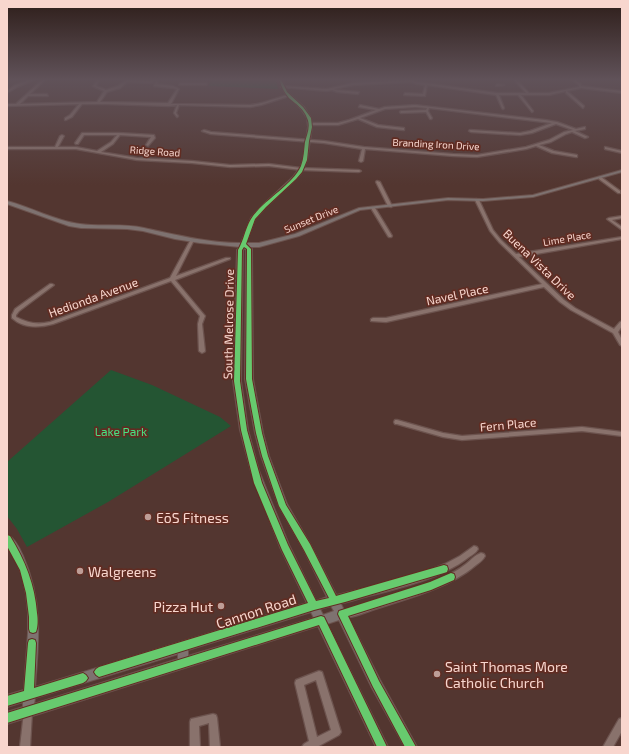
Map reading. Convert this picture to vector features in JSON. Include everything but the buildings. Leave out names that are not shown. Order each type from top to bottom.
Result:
[{"type":"main road","points":[[302,169],[310,124],[306,114]]},
{"type":"main road","name":"South Melrose Drive","points":[[302,169],[253,219],[244,245],[240,250],[237,381],[244,430],[262,491],[285,547],[382,747]]},
{"type":"main road","name":"Sunset Drive","points":[[7,202],[69,224],[82,226],[143,228],[192,240],[244,245],[271,243],[297,235],[356,210],[448,199],[477,200],[533,196],[622,171]]},
{"type":"main road","name":"South Melrose Drive","points":[[244,245],[249,249],[249,379],[258,433],[265,456],[282,502],[342,614],[375,682],[411,747]]},
{"type":"main road","points":[[239,323],[249,322]]},
{"type":"main road","points":[[262,491],[266,492],[270,499],[282,502]]},
{"type":"main road","points":[[7,539],[19,556],[26,573],[34,618],[28,712]]},
{"type":"main road","name":"Cannon Road","points":[[7,701],[334,600]]},
{"type":"main road","points":[[7,718],[342,614]]},
{"type":"main road","points":[[182,647],[184,663]]},
{"type":"street","points":[[66,118],[73,114]]},
{"type":"street","points":[[310,124],[338,124],[359,119],[370,114]]},
{"type":"street","points":[[429,114],[431,118]]},
{"type":"street","points":[[482,114],[556,123],[586,137]]},
{"type":"street","points":[[359,119],[378,126],[403,129]]},
{"type":"street","points":[[471,131],[520,134],[531,132],[556,123]]},
{"type":"street","name":"Branding Iron Drive","points":[[204,130],[211,133],[307,141],[364,148],[476,156],[512,151],[536,145],[584,128]]},
{"type":"street","points":[[77,143],[82,134],[85,133],[153,136],[154,138],[148,145]]},
{"type":"street","points":[[98,152],[112,143],[119,134]]},
{"type":"street","points":[[56,148],[62,136]]},
{"type":"street","points":[[536,145],[553,152],[576,156]]},
{"type":"street","name":"Ridge Road","points":[[7,148],[76,148],[137,159],[240,167],[269,165],[302,169],[359,171]]},
{"type":"street","points":[[361,161],[364,148]]},
{"type":"street","points":[[606,148],[622,152]]},
{"type":"street","points":[[600,178],[619,192]]},
{"type":"street","points":[[378,182],[390,206]]},
{"type":"street","name":"Buena Vista Drive","points":[[477,200],[491,230],[545,285],[573,309],[615,332]]},
{"type":"street","points":[[373,208],[390,236]]},
{"type":"street","points":[[622,217],[609,219],[622,228]]},
{"type":"street","name":"Lime Place","points":[[515,256],[622,238]]},
{"type":"street","points":[[192,240],[172,279],[203,316],[200,324],[202,351]]},
{"type":"street","name":"Hedionda Avenue","points":[[52,285],[17,310],[14,318],[29,326],[40,326],[51,323],[228,259]]},
{"type":"street","name":"Navel Place","points":[[374,320],[386,320],[545,285]]},
{"type":"street","points":[[622,323],[615,332],[622,344]]},
{"type":"street","name":"Fern Place","points":[[397,422],[442,435],[462,438],[582,429],[622,434]]},
{"type":"street","name":"Cannon Road","points":[[334,600],[442,570],[466,556],[474,549]]},
{"type":"street","points":[[342,614],[447,580],[474,564],[481,556]]},
{"type":"street","points":[[319,675],[336,732],[311,745],[299,683],[319,675]]},
{"type":"street","points":[[25,747],[28,712]]},
{"type":"street","points":[[194,747],[194,722],[214,718],[215,747]]},
{"type":"street","points":[[608,747],[622,722]]},
{"type":"green space","name":"Lake Park","points":[[111,370],[152,385],[220,417],[231,426],[108,502],[27,547],[17,529],[7,516],[7,462]]},
{"type":"cycle path","points":[[307,114],[310,121],[310,130],[303,166],[295,178],[253,219],[240,250],[237,381],[244,430],[258,483],[285,547],[314,606]]},
{"type":"cycle path","points":[[244,245],[249,249],[249,379],[259,433],[265,456],[283,506],[307,547],[334,600]]},
{"type":"cycle path","points":[[7,539],[19,559],[28,581],[32,605],[33,629]]},
{"type":"cycle path","points":[[99,672],[314,606],[444,569]]},
{"type":"cycle path","points":[[411,747],[376,684],[342,614],[431,586],[451,577]]},
{"type":"cycle path","points":[[7,718],[321,620],[382,747]]},
{"type":"cycle path","points":[[29,694],[32,643]]},
{"type":"cycle path","points":[[7,701],[83,678]]},
{"type":"place","name":"EōS Fitness","points":[[148,517]]},
{"type":"place","name":"Walgreens","points":[[80,571]]},
{"type":"place","name":"Pizza Hut","points":[[221,606]]},
{"type":"place","name":"Saint Thomas More Catholic Church","points":[[437,674]]}]
